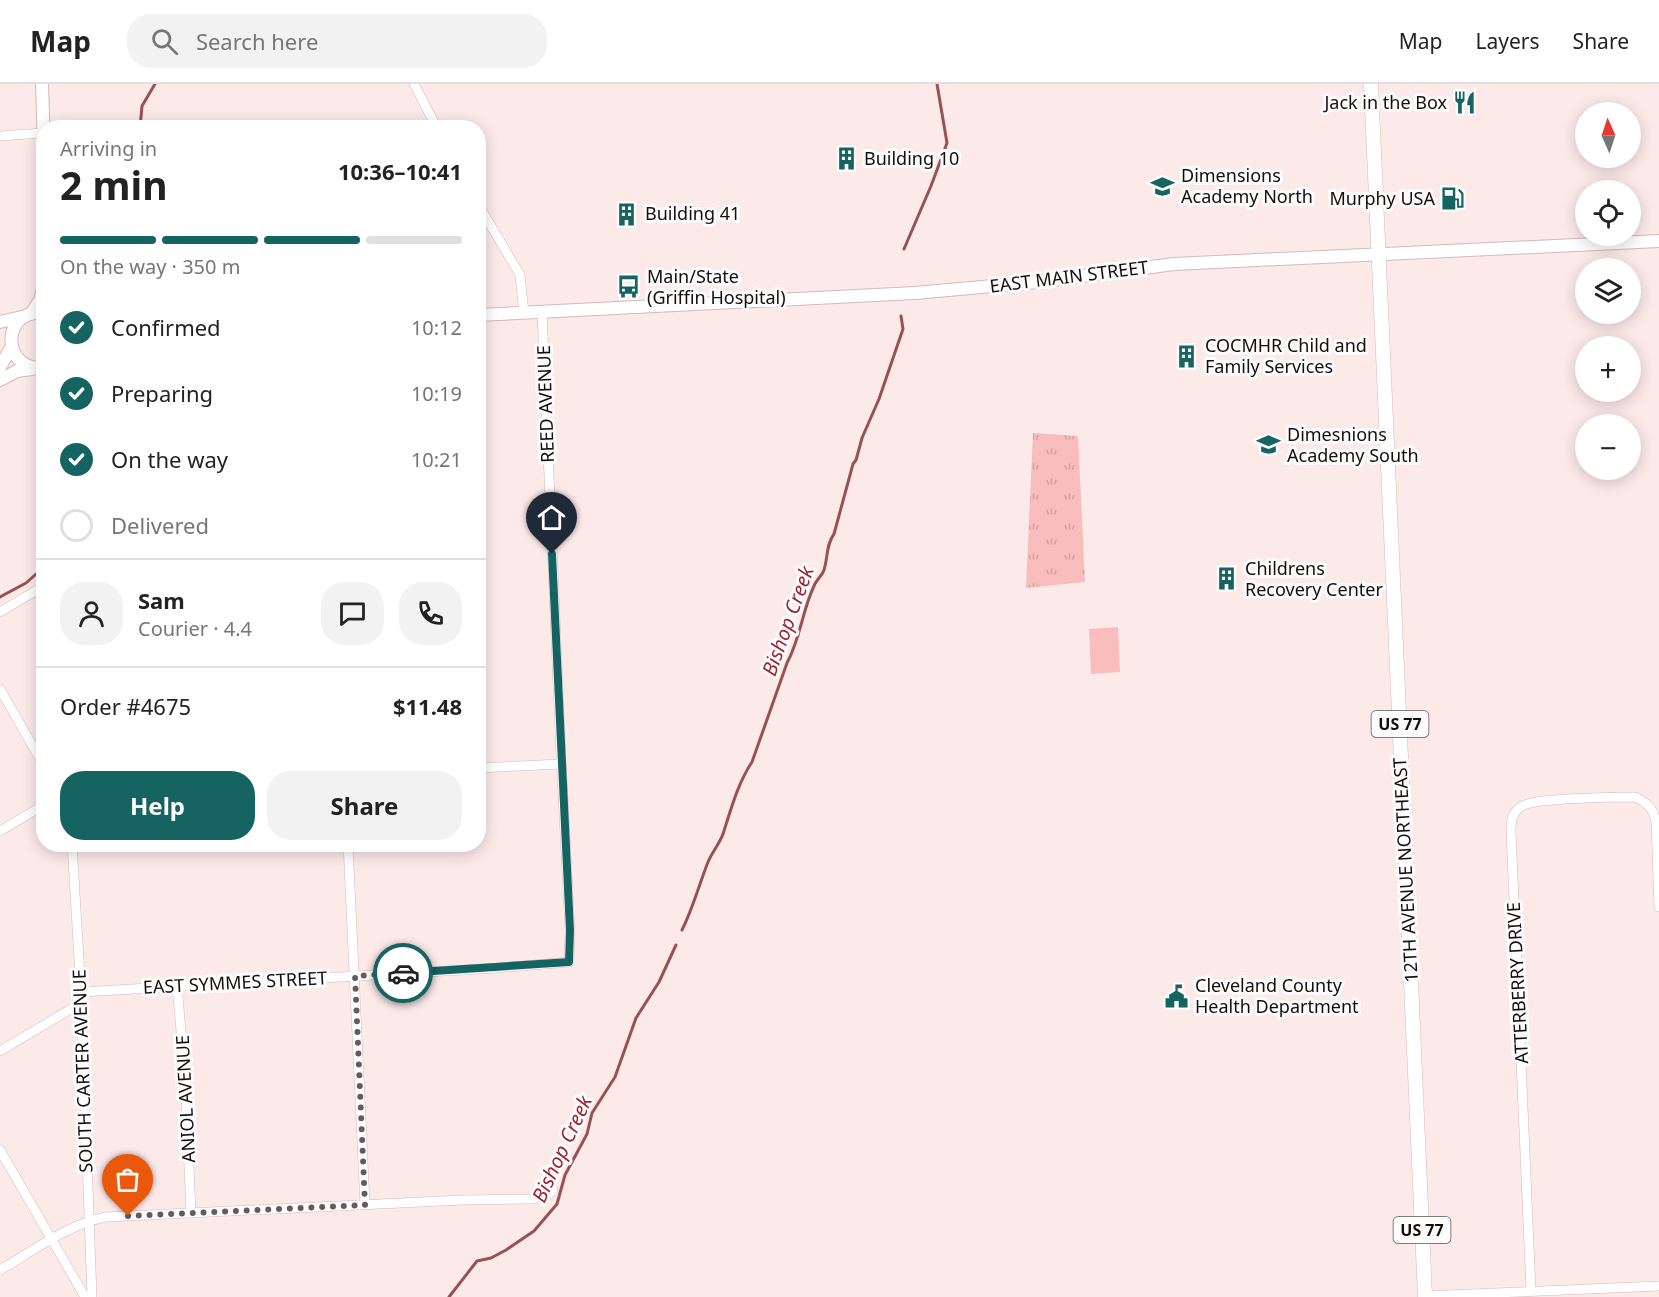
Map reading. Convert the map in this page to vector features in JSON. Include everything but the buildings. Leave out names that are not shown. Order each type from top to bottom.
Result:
[{"type":"main road","name":"12TH AVENUE NORTHEAST","points":[[1371,84],[1425,1297]]},
{"type":"street","points":[[42,84],[43,120]]},
{"type":"street","points":[[414,84],[433,120]]},
{"type":"street","points":[[0,136],[36,133]]},
{"type":"street","points":[[486,218],[520,276],[524,313]]},
{"type":"street","name":"EAST MAIN STREET","points":[[486,315],[915,293],[1038,282],[1174,264],[1659,241]]},
{"type":"street","name":"REED AVENUE","points":[[542,312],[570,930],[569,962]]},
{"type":"street","points":[[0,322],[32,315]]},
{"type":"street","points":[[0,367],[7,342],[15,325],[32,315]]},
{"type":"street","points":[[7,342],[16,358],[25,365],[36,367]]},
{"type":"street","points":[[0,380],[23,369],[36,368]]},
{"type":"street","points":[[0,612],[36,591]]},
{"type":"street","points":[[0,689],[36,752]]},
{"type":"street","points":[[486,768],[561,764]]},
{"type":"street","name":"ATTERBERRY DRIVE","points":[[1531,1291],[1511,820],[1513,815],[1522,806],[1538,801],[1635,797],[1647,803],[1654,813],[1656,822],[1659,907]]},
{"type":"street","points":[[0,831],[36,810]]},
{"type":"street","name":"SOUTH CARTER AVENUE","points":[[72,852],[81,998],[92,1297]]},
{"type":"street","points":[[348,852],[365,1205]]},
{"type":"street","name":"EAST SYMMES STREET","points":[[0,1051],[81,998],[177,986],[495,969],[569,962]]},
{"type":"street","name":"ANIOL AVENUE","points":[[177,986],[185,1075],[191,1213]]},
{"type":"street","points":[[0,1150],[85,1297]]},
{"type":"street","points":[[0,1270],[90,1220],[140,1215],[532,1199],[549,1194],[553,1190]]},
{"type":"street","points":[[1425,1297],[1659,1286]]},
{"type":"green space","points":[[1033,433],[1078,436],[1085,582],[1026,588]]},
{"type":"green space","points":[[1118,627],[1120,672],[1091,674],[1089,629]]},
{"type":"waterway","points":[[141,120],[142,106],[155,84]]},
{"type":"waterway","name":"Bishop Creek","points":[[904,249],[947,143],[937,84]]},
{"type":"waterway","name":"Bishop Creek","points":[[682,930],[708,862],[722,837],[739,787],[752,762],[795,644],[810,595],[824,570],[828,547],[834,534],[853,464],[879,399],[903,329],[901,316]]},
{"type":"waterway","points":[[0,597],[26,583],[36,574]]},
{"type":"waterway","name":"Bishop Creek","points":[[449,1297],[477,1261],[491,1258],[534,1231],[557,1204],[565,1175],[587,1134],[592,1113],[615,1077],[636,1018],[659,982],[676,945]]},
{"type":"way so far","points":[[128,1216],[365,1205],[355,976],[403,973]]},
{"type":"place","name":"Jack in the Box","points":[[1465,103]]},
{"type":"place","name":"Building 10","points":[[846,159]]},
{"type":"place","name":"Dimensions Academy North","points":[[1163,186]]},
{"type":"place","name":"Murphy USA","points":[[1453,199]]},
{"type":"place","name":"Building 41","points":[[627,214]]},
{"type":"place","name":"Main/State (Griffin Hospital)","points":[[629,287]]},
{"type":"place","name":"COCMHR Child and Family Services","points":[[1187,356]]},
{"type":"place","name":"Dimesnions Academy South","points":[[1269,445]]},
{"type":"place","name":"Childrens Recovery Center","points":[[1227,579]]},
{"type":"place","name":"Cleveland County Health Department","points":[[1177,996]]},
{"type":"route","points":[[403,973],[495,969],[569,962],[570,930],[552,554]]}]
